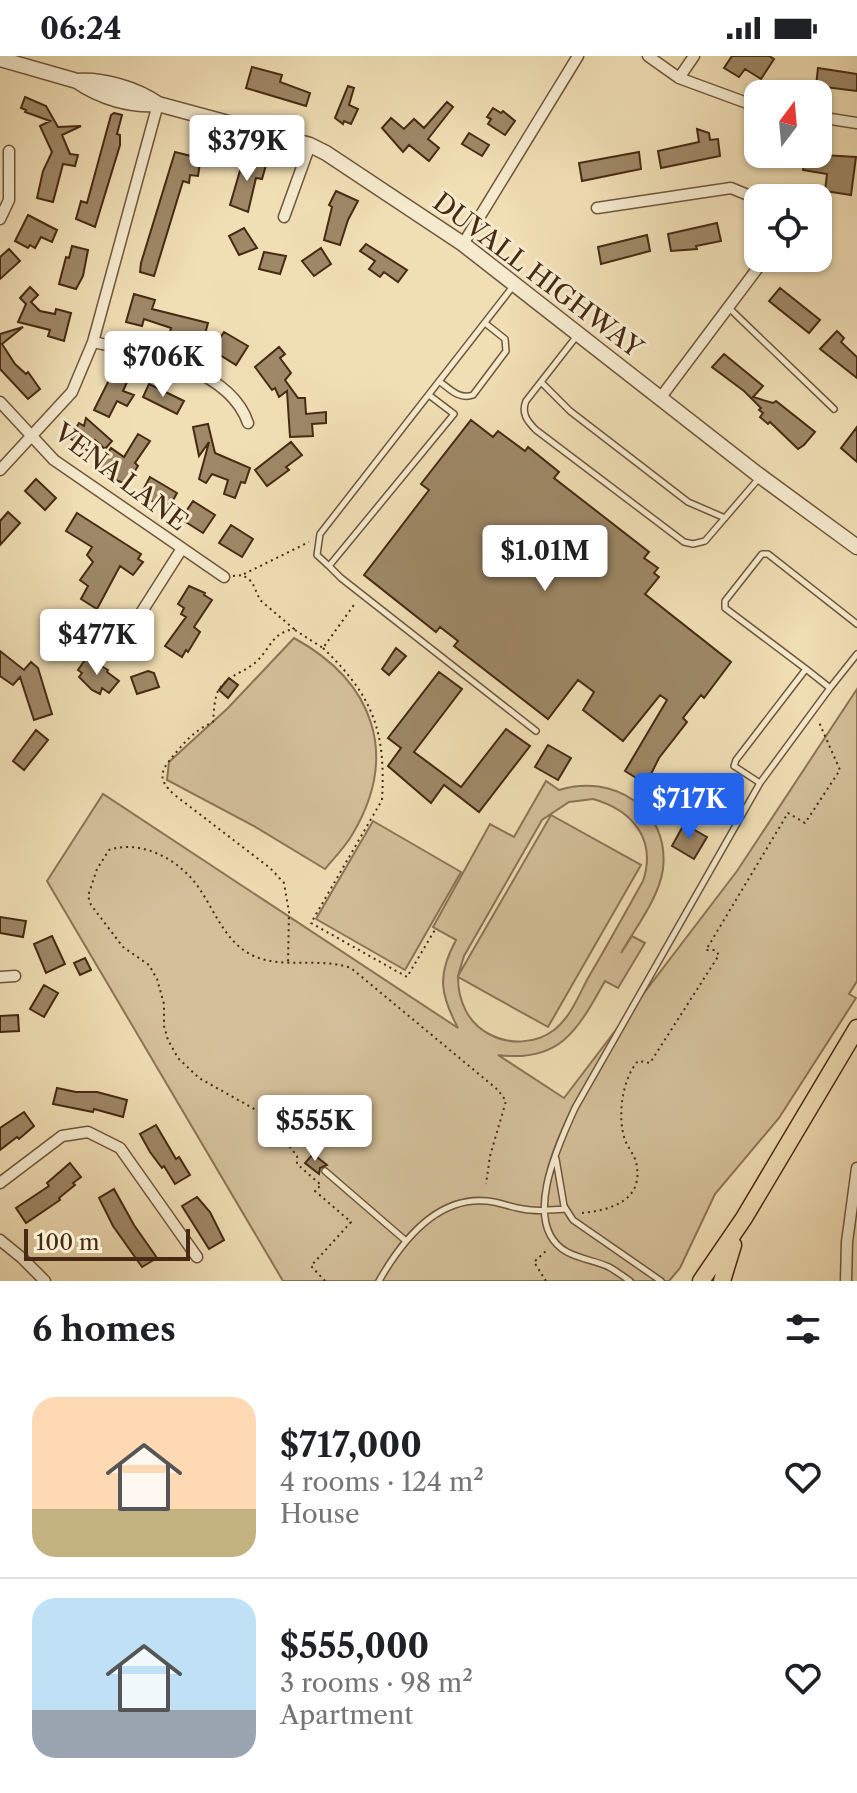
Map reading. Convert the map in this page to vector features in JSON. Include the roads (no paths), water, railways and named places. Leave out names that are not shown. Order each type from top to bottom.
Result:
[{"type":"main road","points":[[701,1281],[744,1218],[857,1028]]},
{"type":"main road","points":[[722,1281],[744,1218]]},
{"type":"street","points":[[463,244],[578,56]]},
{"type":"street","points":[[648,56],[679,78],[744,102]]},
{"type":"street","points":[[679,78],[694,56]]},
{"type":"street","name":"DUVALL HIGHWAY","points":[[0,59],[77,81],[91,91],[137,105],[158,104],[310,145],[326,153],[463,244],[760,477],[857,547]]},
{"type":"street","points":[[0,470],[72,392],[93,342],[158,104]]},
{"type":"street","points":[[832,119],[857,123]]},
{"type":"street","points":[[284,217],[310,145]]},
{"type":"street","points":[[0,219],[9,200],[9,151]]},
{"type":"street","points":[[597,208],[731,188],[744,193]]},
{"type":"street","points":[[661,397],[755,272]]},
{"type":"street","points":[[93,342],[198,371],[235,398],[248,423]]},
{"type":"street","name":"VENA LANE","points":[[0,402],[54,460],[224,577]]},
{"type":"street","points":[[127,635],[181,550]]},
{"type":"street","points":[[0,977],[15,976]]},
{"type":"street","points":[[0,1183],[62,1136],[88,1132],[120,1148],[197,1257]]},
{"type":"street","points":[[846,1281],[847,1242],[857,1168]]},
{"type":"street","points":[[0,1240],[45,1281]]},
{"type":"lane","points":[[515,284],[320,534],[317,555],[362,595],[536,731]]},
{"type":"lane","points":[[728,307],[834,409]]},
{"type":"lane","points":[[439,381],[456,394],[467,397],[473,395],[496,366],[506,351],[505,339],[485,323]]},
{"type":"lane","points":[[579,333],[523,408],[530,423],[684,542],[693,544],[705,541],[760,477]]},
{"type":"lane","points":[[541,382],[570,411],[688,502],[725,518]]},
{"type":"lane","points":[[329,566],[454,414],[429,395]]},
{"type":"lane","points":[[830,688],[725,608],[725,601],[762,554],[768,554],[857,624]]},
{"type":"lane","points":[[630,1281],[608,1267],[569,1253],[559,1246],[545,1226],[544,1211],[556,1154],[575,1108],[760,783],[857,654]]},
{"type":"lane","points":[[760,783],[734,766],[736,760],[806,669]]},
{"type":"lane","points":[[556,1154],[560,1189],[573,1220],[661,1281]]},
{"type":"lane","points":[[325,1171],[406,1241]]},
{"type":"lane","points":[[379,1281],[406,1241],[435,1214],[482,1200],[522,1209],[566,1209]]}]
